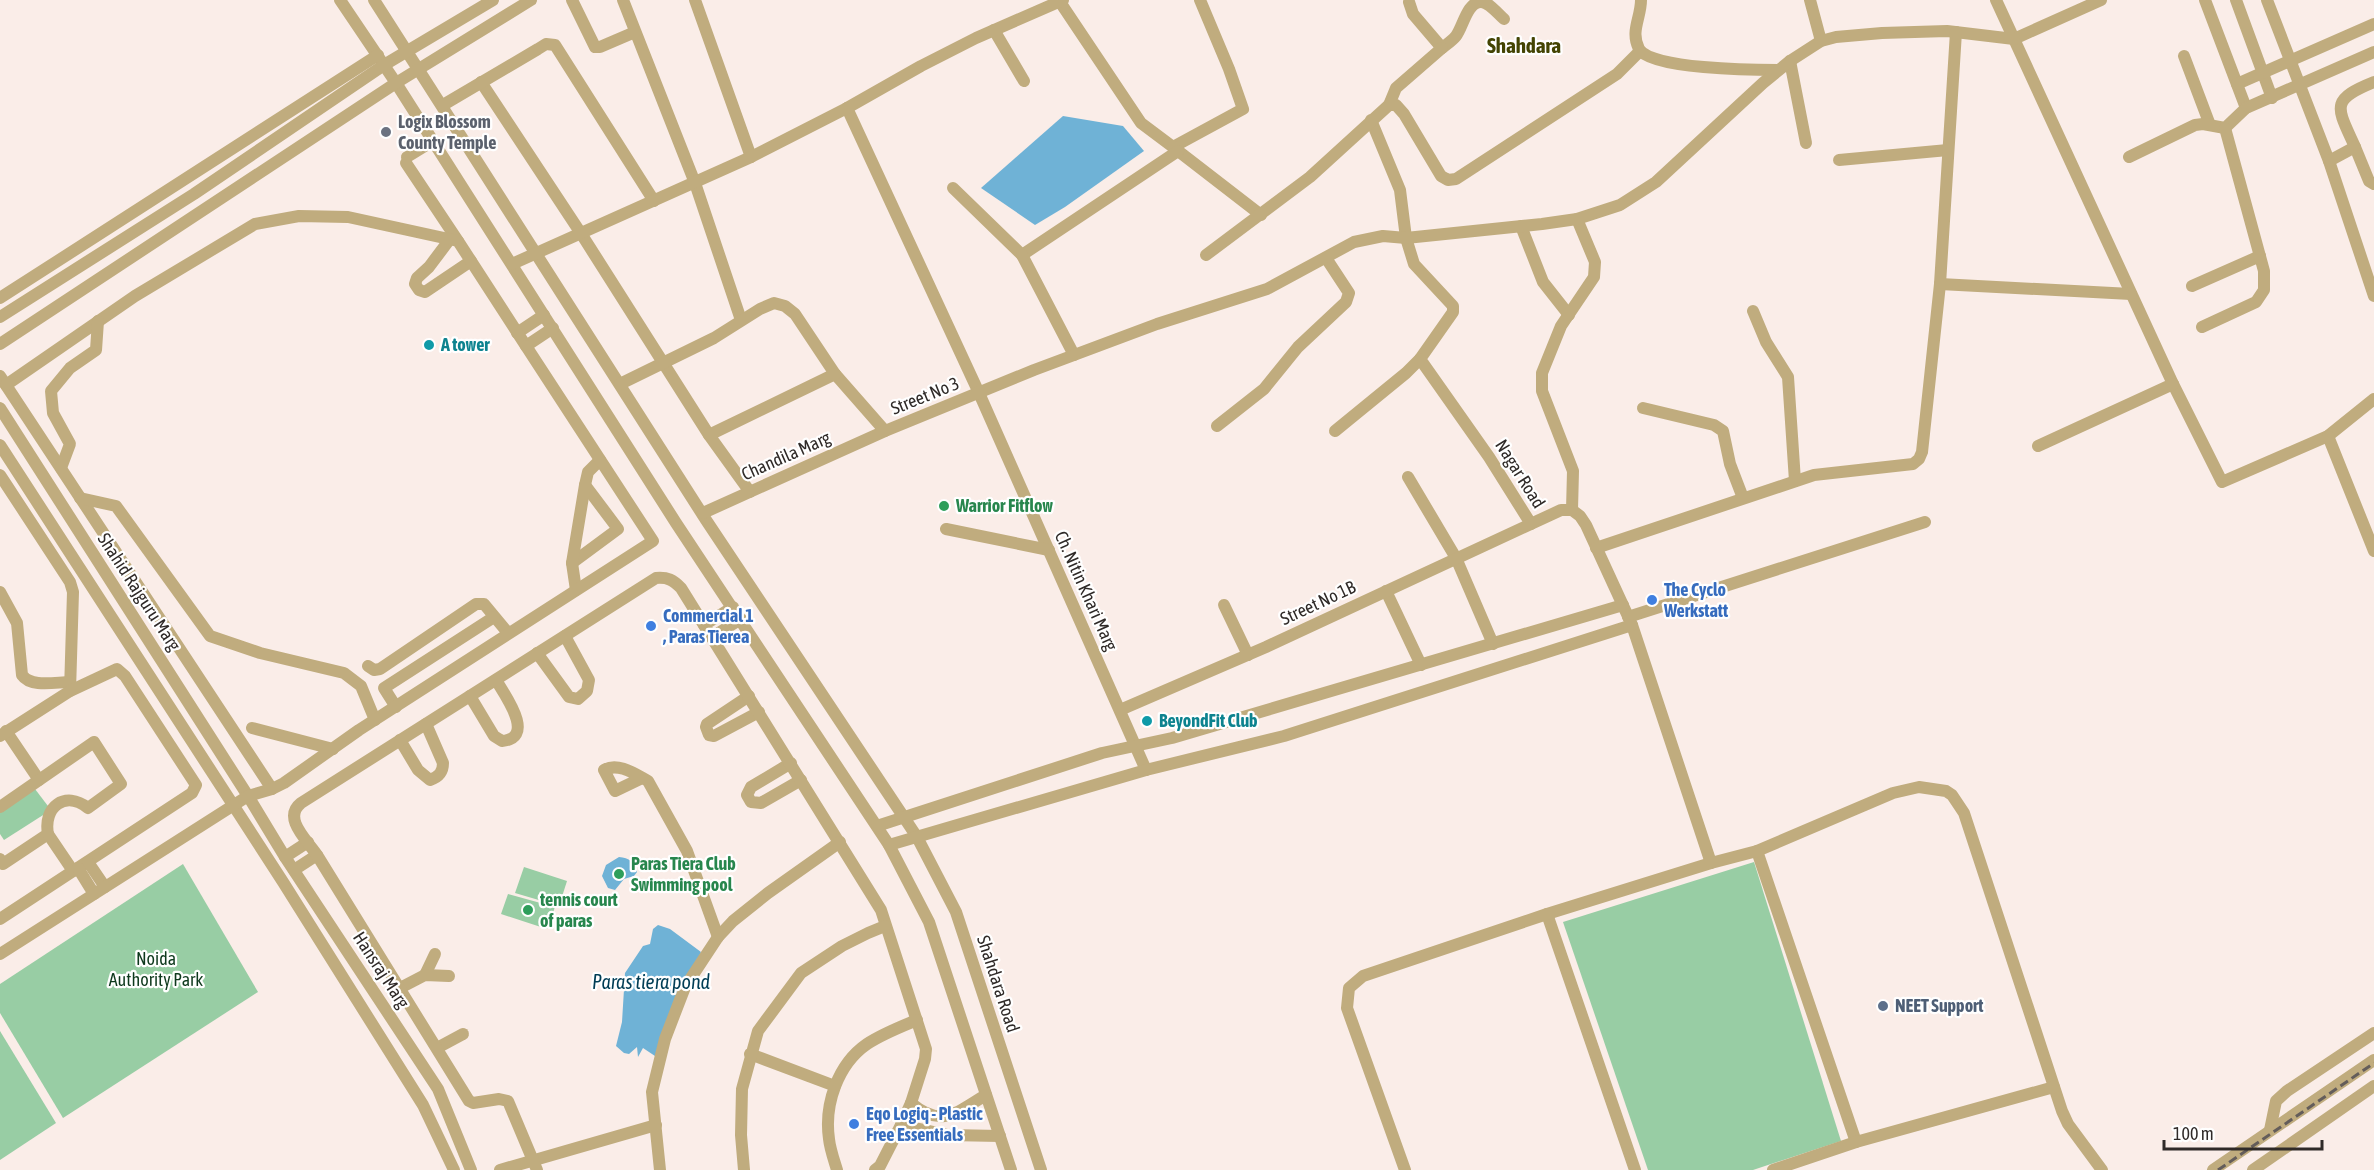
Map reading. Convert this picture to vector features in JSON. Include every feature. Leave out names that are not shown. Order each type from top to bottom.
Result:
[{"type":"street","points":[[340,0],[396,83],[676,523],[889,845],[929,922],[1011,1170]]},
{"type":"street","name":"Shahdara Road","points":[[374,0],[703,513],[917,837],[956,912],[1041,1170]]},
{"type":"street","points":[[0,298],[381,60],[408,51],[493,0]]},
{"type":"street","points":[[0,344],[396,83],[531,0]]},
{"type":"street","points":[[572,0],[596,47],[635,32]]},
{"type":"street","points":[[623,0],[694,183],[741,320]]},
{"type":"street","points":[[695,0],[751,157]]},
{"type":"street","points":[[1022,255],[1175,149],[1243,109],[1200,0]]},
{"type":"street","points":[[1641,0],[1635,30],[1635,38],[1640,51],[1661,61],[1735,69],[1778,70]]},
{"type":"street","points":[[1810,0],[1821,41],[1836,37],[1882,33],[1956,32],[2014,39],[2101,0]]},
{"type":"street","points":[[1996,0],[2173,384],[2222,482],[2328,436],[2374,399]]},
{"type":"street","points":[[2205,0],[2246,108]]},
{"type":"street","points":[[2236,0],[2272,98]]},
{"type":"street","points":[[2267,0],[2329,161],[2374,296]]},
{"type":"street","points":[[512,264],[582,235],[751,157],[847,108],[921,66],[994,30],[1062,1],[1141,123],[1261,215]]},
{"type":"street","points":[[1408,2],[1413,14],[1431,39],[1442,48]]},
{"type":"street","points":[[1206,255],[1310,177],[1389,105],[1396,88],[1458,34],[1464,18],[1475,4],[1481,2],[1487,4],[1504,19]]},
{"type":"street","points":[[2237,84],[2374,24]]},
{"type":"street","points":[[994,30],[1024,81]]},
{"type":"street","points":[[1596,548],[1814,475],[1913,464],[1919,459],[1922,452],[1940,284],[1956,32]]},
{"type":"street","name":"Street No 3","points":[[885,431],[1157,324],[1250,296],[1354,242],[1383,236],[1406,238],[1577,219],[1620,205],[1656,182],[1740,102],[1778,70],[1821,41]]},
{"type":"street","points":[[443,105],[546,44],[555,45],[654,201]]},
{"type":"street","points":[[1389,105],[1400,108],[1441,176],[1448,180],[1456,179],[1617,74],[1640,51]]},
{"type":"street","points":[[2225,128],[2246,108],[2374,52]]},
{"type":"street","points":[[2184,56],[2210,125]]},
{"type":"street","points":[[0,317],[194,194],[381,60]]},
{"type":"street","points":[[1790,61],[1806,143]]},
{"type":"street","points":[[481,82],[710,435],[750,492]]},
{"type":"street","points":[[2374,82],[2349,92],[2341,103],[2341,117],[2369,180],[2374,184]]},
{"type":"street","name":"Ch. Nitin Khari Marg","points":[[847,108],[979,393],[1146,770]]},
{"type":"street","points":[[1335,431],[1420,359],[1453,312],[1453,306],[1414,264],[1406,238],[1400,190],[1371,120]]},
{"type":"street","points":[[2129,157],[2195,125],[2225,128]]},
{"type":"street","points":[[2202,327],[2256,302],[2262,296],[2265,281],[2225,128]]},
{"type":"street","points":[[0,954],[248,796],[272,789],[508,633],[653,541],[471,261],[454,240],[406,160],[433,141]]},
{"type":"street","points":[[2329,161],[2355,147]]},
{"type":"street","points":[[1839,160],[1948,150]]},
{"type":"street","points":[[953,188],[1022,255],[1074,355]]},
{"type":"street","points":[[272,789],[3,380],[135,296],[255,224],[299,216],[348,217],[454,240]]},
{"type":"street","name":"Nagar Road","points":[[1420,359],[1489,457],[1531,524],[1562,510],[1572,510],[1573,471],[1542,391],[1542,374],[1549,352],[1569,315],[1594,278],[1596,270],[1595,262],[1577,219]]},
{"type":"street","points":[[1521,226],[1543,282],[1569,315]]},
{"type":"street","points":[[454,240],[417,278],[415,284],[419,290],[425,292],[471,261]]},
{"type":"street","points":[[2192,286],[2260,256]]},
{"type":"street","points":[[1217,426],[1264,389],[1298,347],[1347,302],[1349,293],[1326,258]]},
{"type":"street","points":[[1940,284],[2131,294]]},
{"type":"street","points":[[620,384],[714,338],[741,320],[774,303],[785,306],[795,314],[835,374],[885,431]]},
{"type":"street","points":[[1754,311],[1766,342],[1788,376],[1795,481]]},
{"type":"street","points":[[517,333],[544,315]]},
{"type":"street","points":[[61,468],[70,444],[53,413],[51,391],[70,368],[96,350],[98,321]]},
{"type":"street","points":[[526,346],[553,328]]},
{"type":"street","points":[[710,435],[835,374]]},
{"type":"street","points":[[2038,446],[2173,384]]},
{"type":"street","name":"Shahid Rajguru Marg","points":[[0,408],[248,796]]},
{"type":"street","points":[[1643,408],[1719,428],[1724,436],[1743,498]]},
{"type":"street","name":"Chandila Marg","points":[[703,513],[885,431]]},
{"type":"street","points":[[2328,436],[2374,551]]},
{"type":"street","name":"Shahid Rajguru Marg","points":[[0,445],[233,806]]},
{"type":"street","points":[[576,590],[572,563],[585,485],[588,472],[600,460]]},
{"type":"street","points":[[0,475],[70,582],[73,592],[70,687]]},
{"type":"street","points":[[1408,477],[1456,558],[1493,644]]},
{"type":"street","points":[[572,563],[618,529],[585,485]]},
{"type":"street","points":[[80,498],[116,506],[210,636],[260,653],[344,673],[361,686],[375,720]]},
{"type":"street","points":[[1572,510],[1580,516],[1628,616],[1711,862]]},
{"type":"street","points":[[889,845],[1146,770],[1284,736],[1628,616],[1925,522]]},
{"type":"street","name":"Street No 1B","points":[[1119,710],[1248,655],[1531,524]]},
{"type":"street","points":[[946,530],[1049,550]]},
{"type":"street","points":[[536,1165],[511,1105],[504,1099],[471,1102],[293,818],[295,808],[656,578],[664,577],[674,581],[681,588],[881,910],[926,1054],[901,1125],[880,1166],[875,1170]]},
{"type":"street","points":[[1386,591],[1420,665]]},
{"type":"street","points":[[0,592],[17,623],[22,675],[25,680],[70,687]]},
{"type":"street","points":[[368,666],[374,670],[380,669],[476,604],[484,604],[508,633]]},
{"type":"street","points":[[1224,605],[1248,655]]},
{"type":"street","points":[[704,625],[733,607]]},
{"type":"street","points":[[396,706],[384,688],[494,616]]},
{"type":"street","points":[[877,826],[1102,753],[1136,747],[1493,644],[1628,616]]},
{"type":"street","points":[[712,637],[741,619]]},
{"type":"street","points":[[537,653],[568,697],[578,699],[587,691],[589,680],[565,636]]},
{"type":"street","points":[[39,780],[3,734],[70,687],[117,669],[138,657]]},
{"type":"street","points":[[0,919],[192,793],[196,785],[125,676],[117,669]]},
{"type":"street","points":[[470,696],[494,736],[502,741],[512,738],[517,731],[517,720],[496,680]]},
{"type":"street","points":[[749,696],[707,724],[706,730],[709,735],[714,736],[759,712]]},
{"type":"street","points":[[400,740],[422,776],[430,780],[435,778],[443,768],[443,763],[426,724]]},
{"type":"street","points":[[252,728],[333,749]]},
{"type":"street","points":[[0,807],[94,742],[121,784],[88,808],[79,801],[68,799],[59,802],[48,817],[48,834],[99,890]]},
{"type":"street","points":[[791,763],[751,787],[747,795],[751,802],[761,803],[801,780]]},
{"type":"street","points":[[642,778],[648,781],[687,851],[718,937]]},
{"type":"street","points":[[1405,1170],[1347,1008],[1350,988],[1363,976],[1547,914],[1711,862],[1757,851],[1893,793],[1919,787],[1946,791],[1952,795],[1964,813],[2054,1088],[2068,1124],[2102,1170]]},
{"type":"street","name":"Hansraj Marg","points":[[248,796],[285,857],[438,1089],[471,1170]]},
{"type":"street","name":"Hansraj Marg","points":[[233,806],[423,1105],[454,1170]]},
{"type":"street","points":[[0,859],[3,864],[48,834]]},
{"type":"street","points":[[285,857],[308,842]]},
{"type":"street","points":[[660,1170],[652,1092],[665,1039],[680,997],[718,937],[733,921],[840,842]]},
{"type":"street","points":[[1757,851],[1856,1142]]},
{"type":"street","points":[[294,870],[317,855]]},
{"type":"street","points":[[1547,914],[1635,1170]]},
{"type":"street","points":[[744,1170],[741,1135],[742,1089],[750,1054],[762,1023],[801,973],[842,946],[885,926]]},
{"type":"street","points":[[425,975],[435,954]]},
{"type":"street","points":[[400,988],[425,975],[449,976]]},
{"type":"street","points":[[837,1170],[828,1132],[829,1114],[835,1086],[846,1065],[868,1043],[917,1020]]},
{"type":"street","points":[[2270,1130],[2276,1101],[2287,1091],[2374,1033]]},
{"type":"street","points":[[437,1047],[464,1034]]},
{"type":"street","points":[[750,1054],[835,1086]]},
{"type":"street","points":[[2213,1170],[2374,1060]]},
{"type":"street","points":[[2253,1170],[2374,1086]]},
{"type":"street","points":[[1773,1170],[1856,1142],[2054,1088]]},
{"type":"street","points":[[911,1102],[933,1116],[942,1118],[986,1095]]},
{"type":"street","points":[[500,1170],[536,1165],[656,1125]]},
{"type":"street","points":[[901,1125],[948,1135],[1000,1136]]},
{"type":"green space","points":[[35,789],[51,810],[4,840],[0,834],[0,812]]},
{"type":"green space","points":[[1754,862],[1841,1141],[1753,1170],[1648,1170],[1563,922]]},
{"type":"green space","name":"Noida Authority Park","points":[[183,864],[258,992],[63,1118],[0,1013],[0,984]]},
{"type":"green space","points":[[524,867],[567,881],[559,906],[515,893]]},
{"type":"green space","name":"tennis court of paras","points":[[508,894],[555,907],[547,929],[501,914]]},
{"type":"green space","points":[[0,1031],[56,1123],[0,1160]]},
{"type":"water","points":[[1063,116],[1123,126],[1144,151],[1065,207],[1035,225],[981,188]]},
{"type":"water","name":"Paras Tiera Club Swimming pool","points":[[619,857],[631,861],[637,872],[634,876],[624,879],[615,890],[608,888],[602,876],[606,865]]},
{"type":"water","name":"Paras tiera pond","points":[[658,925],[670,929],[701,952],[655,1056],[643,1048],[638,1057],[637,1047],[629,1054],[616,1046],[622,1022],[625,973],[643,946],[650,944],[653,929]]},
{"type":"railway","points":[[2218,1170],[2374,1063]]},
{"type":"place","name":"Logix Blossom County Temple","points":[[386,132]]},
{"type":"place","name":"A tower","points":[[429,345]]},
{"type":"place","name":"Warrior Fitflow","points":[[944,506]]},
{"type":"place","name":"The Cyclo Werkstatt","points":[[1652,600]]},
{"type":"place","name":"Commercial 1 , Paras Tierea","points":[[651,626]]},
{"type":"place","name":"BeyondFit Club","points":[[1147,721]]},
{"type":"place","name":"Paras Tiera Club Swimming pool","points":[[619,874]]},
{"type":"place","name":"tennis court of paras","points":[[528,910]]},
{"type":"place","name":"NEET Support","points":[[1883,1006]]},
{"type":"place","name":"Eqo Logiq - Plastic Free Essentials","points":[[854,1124]]},
{"type":"district","name":"Shahdara","points":[[1524,46]]}]
